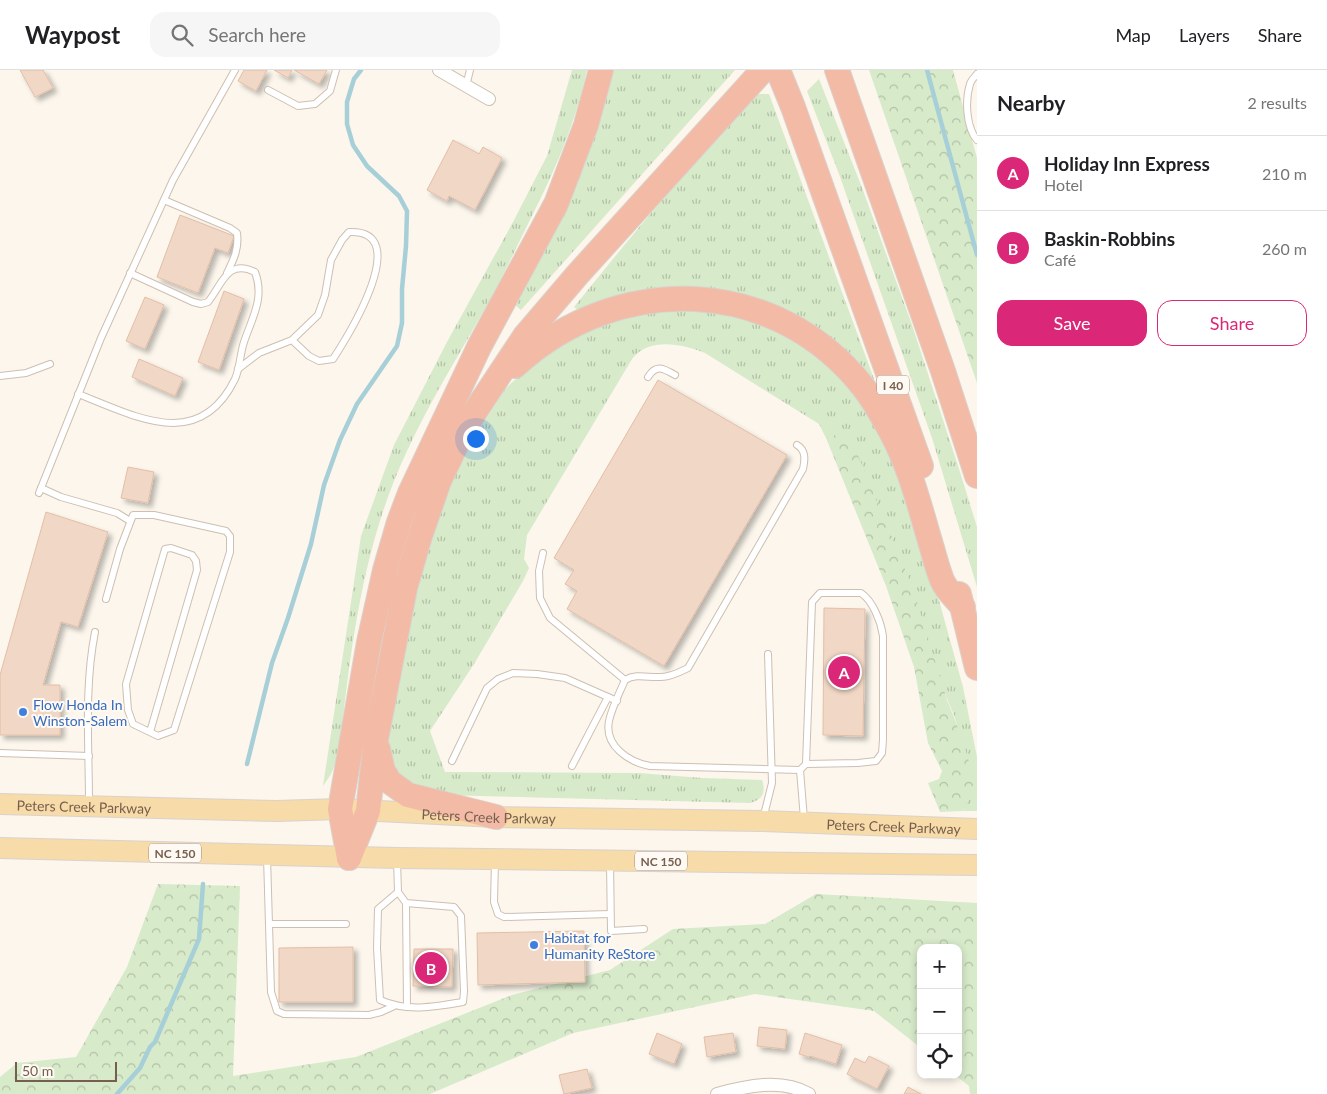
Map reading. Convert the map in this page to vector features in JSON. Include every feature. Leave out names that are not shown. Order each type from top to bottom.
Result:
[{"type":"highway","points":[[349,858],[340,809],[385,570],[410,493],[479,347],[556,204],[586,125],[601,70]]},
{"type":"highway","points":[[410,493],[469,393],[508,336],[546,289],[743,70]]},
{"type":"highway","points":[[349,858],[368,811],[376,739],[405,588],[439,480],[460,437],[525,336],[763,70]]},
{"type":"highway","name":"I 40","points":[[778,70],[920,461],[963,607],[977,668]]},
{"type":"highway","points":[[837,70],[943,371],[977,476]]},
{"type":"highway","points":[[476,410],[512,369],[543,341],[604,312],[631,304],[681,298],[705,300],[754,310],[805,335],[827,351],[864,388],[891,432],[904,459],[942,582],[963,607]]},
{"type":"highway","points":[[376,739],[383,771],[398,790],[408,795],[496,817]]},
{"type":"main road","name":"Peters Creek Parkway","points":[[0,804],[276,810],[340,809],[496,817],[804,822],[972,829]]},
{"type":"main road","name":"NC 150","points":[[0,848],[349,858],[975,865]]},
{"type":"street","points":[[439,70],[489,99]]},
{"type":"street","points":[[717,1094],[757,1086],[781,1085],[809,1094]]},
{"type":"lane","points":[[130,521],[117,513],[40,490],[101,338],[174,178],[235,70]]},
{"type":"lane","points":[[268,90],[298,106],[316,104],[330,91],[336,70]]},
{"type":"lane","points":[[466,86],[470,70]]},
{"type":"lane","points":[[977,74],[970,82],[967,105],[970,124],[977,140]]},
{"type":"lane","points":[[130,274],[201,304],[208,302],[236,256],[237,232],[164,200]]},
{"type":"lane","points":[[238,369],[259,353],[292,340],[318,315],[325,295],[331,260],[342,240],[349,232],[360,232],[370,236],[375,243],[377,263],[370,290],[347,337],[333,358],[319,361],[309,356],[292,340]]},
{"type":"lane","points":[[78,394],[135,416],[158,422],[178,424],[196,420],[212,410],[224,398],[235,378],[259,298],[259,282],[255,272],[247,268],[237,268],[227,273]]},
{"type":"lane","points":[[0,376],[26,373],[50,364]]},
{"type":"lane","points":[[648,377],[651,371],[656,368],[662,368],[674,375]]},
{"type":"lane","points":[[797,445],[805,457],[803,468],[688,668],[671,676],[633,676],[625,680],[609,721],[611,739],[619,750],[638,764],[650,766],[800,770],[806,764],[812,602],[820,593],[861,594],[866,596],[882,631],[882,753],[876,761],[806,764]]},
{"type":"lane","points":[[106,599],[120,549],[133,515],[154,515],[226,531],[230,536],[230,552],[174,730],[158,736],[133,724],[128,710],[126,684],[165,549],[171,548],[192,555],[196,561],[197,570],[150,732]]},
{"type":"lane","points":[[543,553],[539,571],[540,598],[550,618],[625,680]]},
{"type":"lane","points":[[89,806],[90,657],[95,632]]},
{"type":"lane","points":[[762,821],[772,783],[768,654]]},
{"type":"lane","points":[[452,761],[487,688],[498,679],[514,673],[566,678],[616,701]]},
{"type":"lane","points":[[572,766],[608,697]]},
{"type":"lane","points":[[0,753],[89,756]]},
{"type":"lane","points":[[800,770],[804,822]]},
{"type":"lane","points":[[267,856],[271,992],[277,1010],[284,1014],[369,1015],[394,1006]]},
{"type":"lane","points":[[397,858],[398,892],[406,903],[407,1007]]},
{"type":"lane","points":[[495,859],[494,902],[498,914],[504,917],[610,914]]},
{"type":"lane","points":[[610,860],[611,931],[644,929]]},
{"type":"lane","points":[[398,892],[378,909],[377,948],[380,1000],[394,1006],[429,1008],[463,1002],[462,916],[454,907],[406,903]]},
{"type":"lane","points":[[269,924],[346,924]]},
{"type":"green space","points":[[572,70],[587,70],[576,111],[554,170],[494,291],[424,416],[392,487],[379,524],[360,600],[353,639],[339,755],[331,774],[323,786],[361,536],[394,445],[547,156]]},
{"type":"green space","points":[[611,70],[735,70],[521,310],[515,305],[571,196]]},
{"type":"green space","points":[[869,70],[953,70],[977,158],[977,383]]},
{"type":"green space","points":[[819,79],[861,185],[911,322],[960,472],[977,527],[977,587],[932,438],[839,174],[807,91]]},
{"type":"green space","points":[[757,94],[769,94],[874,379],[865,382],[762,307],[580,312],[574,307],[686,172]]},
{"type":"green space","points":[[687,308],[747,318],[794,339],[830,366],[868,408],[890,449],[932,575],[963,687],[977,757],[977,811],[963,811],[973,786],[971,771],[954,715],[835,435],[826,438],[819,424],[705,353],[686,347],[666,344],[647,348],[639,352],[632,359],[527,535],[524,559],[529,568],[523,581],[474,664],[430,731],[445,772],[639,773],[762,780],[764,788],[761,798],[750,803],[442,795],[412,792],[388,761],[388,741],[413,601],[438,514],[464,453],[505,389],[570,335],[637,312]]},
{"type":"green space","points":[[835,435],[855,448],[913,589],[970,767],[973,785],[963,811],[940,812],[928,783],[939,779],[942,771],[928,743],[914,667],[886,586],[826,438]]},
{"type":"green space","points":[[158,884],[240,886],[233,1076],[356,1057],[512,995],[610,970],[673,929],[765,924],[816,894],[977,903],[977,1094],[970,1094],[969,1086],[960,1079],[962,1079],[962,944],[917,944],[917,1045],[874,1011],[755,994],[573,1033],[430,1094],[0,1094],[0,1077],[17,1063],[76,1057],[127,967]]},
{"type":"building","points":[[20,70],[43,70],[53,88],[35,97]]},
{"type":"building","points":[[244,70],[267,70],[256,91],[238,81]]},
{"type":"building","points":[[274,70],[292,70],[288,78]]},
{"type":"building","points":[[294,70],[327,70],[319,84]]},
{"type":"building","points":[[453,140],[479,154],[483,147],[502,158],[475,210],[449,196],[447,201],[427,190]]},
{"type":"building","points":[[180,215],[234,236],[228,253],[215,248],[198,293],[157,277]]},
{"type":"building","points":[[224,291],[244,299],[219,370],[198,362]]},
{"type":"building","points":[[145,297],[164,305],[145,349],[126,341]]},
{"type":"building","points":[[139,359],[183,378],[175,396],[132,377]]},
{"type":"building","points":[[658,380],[787,455],[664,666],[567,609],[577,591],[565,584],[574,570],[554,558]]},
{"type":"building","points":[[128,467],[154,472],[148,503],[121,498]]},
{"type":"building","points":[[46,512],[108,532],[78,627],[61,622],[43,685],[60,685],[60,735],[0,735],[0,675]]},
{"type":"building","points":[[824,608],[865,609],[863,736],[823,735]]},
{"type":"building","points":[[584,931],[585,982],[478,985],[477,933]]},
{"type":"building","points":[[353,947],[353,1002],[279,1002],[279,948]]},
{"type":"building","points":[[414,949],[453,949],[452,987],[413,986]]},
{"type":"building","points":[[759,1027],[787,1030],[785,1049],[757,1046]]},
{"type":"building","points":[[657,1033],[682,1044],[674,1064],[649,1054]]},
{"type":"building","points":[[733,1033],[736,1052],[707,1057],[704,1037]]},
{"type":"building","points":[[805,1033],[842,1045],[836,1064],[799,1054]]},
{"type":"building","points":[[869,1056],[889,1066],[877,1089],[847,1074],[855,1058],[865,1063]]},
{"type":"building","points":[[587,1069],[592,1088],[564,1094],[559,1075]]},
{"type":"building","points":[[908,1087],[921,1094],[904,1094]]},
{"type":"waterway","points":[[247,764],[272,663],[311,544],[324,485],[340,440],[357,404],[397,346],[402,323],[402,289],[407,211],[399,196],[367,166],[353,145],[347,124],[347,102],[354,79],[361,70]]},
{"type":"waterway","points":[[927,70],[977,255]]},
{"type":"waterway","points":[[117,1094],[140,1068],[150,1047],[155,1042],[199,939],[203,884]]},
{"type":"place","name":"Holiday Inn Express","points":[[844,672]]},
{"type":"place","name":"Flow Honda In Winston-Salem","points":[[23,712]]},
{"type":"place","name":"Habitat for Humanity ReStore","points":[[534,945]]},
{"type":"place","name":"Baskin-Robbins","points":[[431,968]]}]
